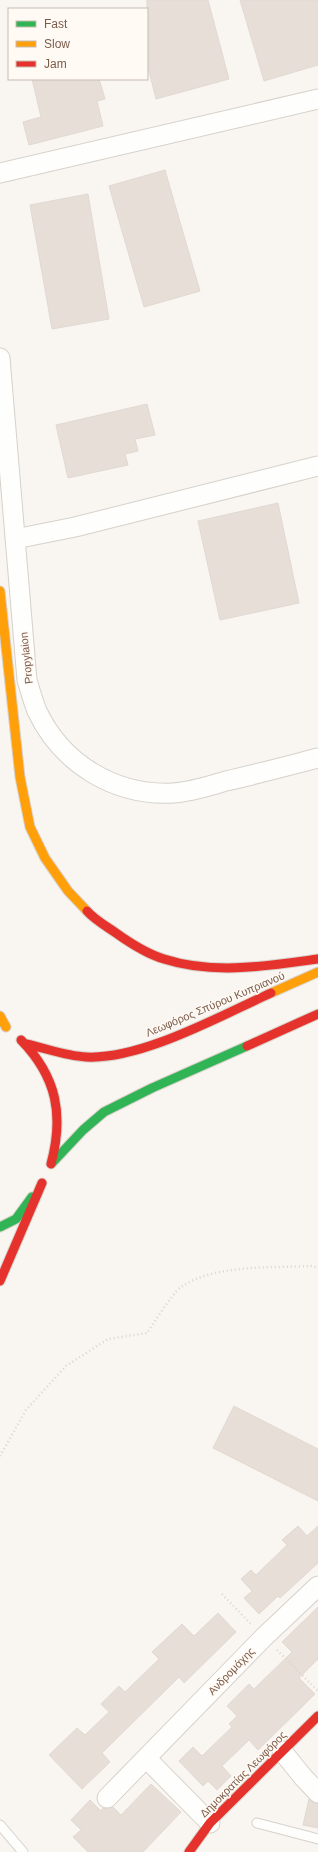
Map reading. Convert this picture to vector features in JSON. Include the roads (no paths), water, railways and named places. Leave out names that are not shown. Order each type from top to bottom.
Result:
[{"type":"main road","points":[[0,591],[20,777],[30,827],[45,858],[68,891],[92,917],[127,941],[163,959],[196,966],[224,968],[258,967],[318,959]]},
{"type":"main road","name":"Λεωφόρος Σπύρου Κυπριανού","points":[[26,1044],[84,1057],[104,1057],[123,1054],[176,1036],[318,972]]},
{"type":"main road","points":[[0,1227],[16,1219],[47,1173],[83,1130],[104,1112],[158,1085],[318,1014]]},
{"type":"main road","points":[[0,1016],[8,1029],[26,1044],[48,1076],[55,1093],[59,1127],[57,1145],[47,1173],[0,1281]]},
{"type":"main road","name":"Δημοκρατίας Λεωφόρος","points":[[189,1852],[210,1823],[318,1716]]},
{"type":"street","points":[[0,173],[318,99]]},
{"type":"street","name":"Propylaion","points":[[0,358],[27,680],[32,697],[44,723],[54,737],[76,762],[90,773],[105,781],[139,791],[173,793],[188,791],[318,758]]},
{"type":"street","points":[[15,539],[76,527],[318,466]]},
{"type":"street","name":"Ανδρομάχης","points":[[107,1798],[264,1637],[318,1586]]},
{"type":"street","points":[[282,1751],[318,1793]]},
{"type":"street","points":[[146,1759],[210,1823]]},
{"type":"lane","points":[[257,1823],[318,1839]]},
{"type":"lane","points":[[0,1825],[23,1852]]}]
